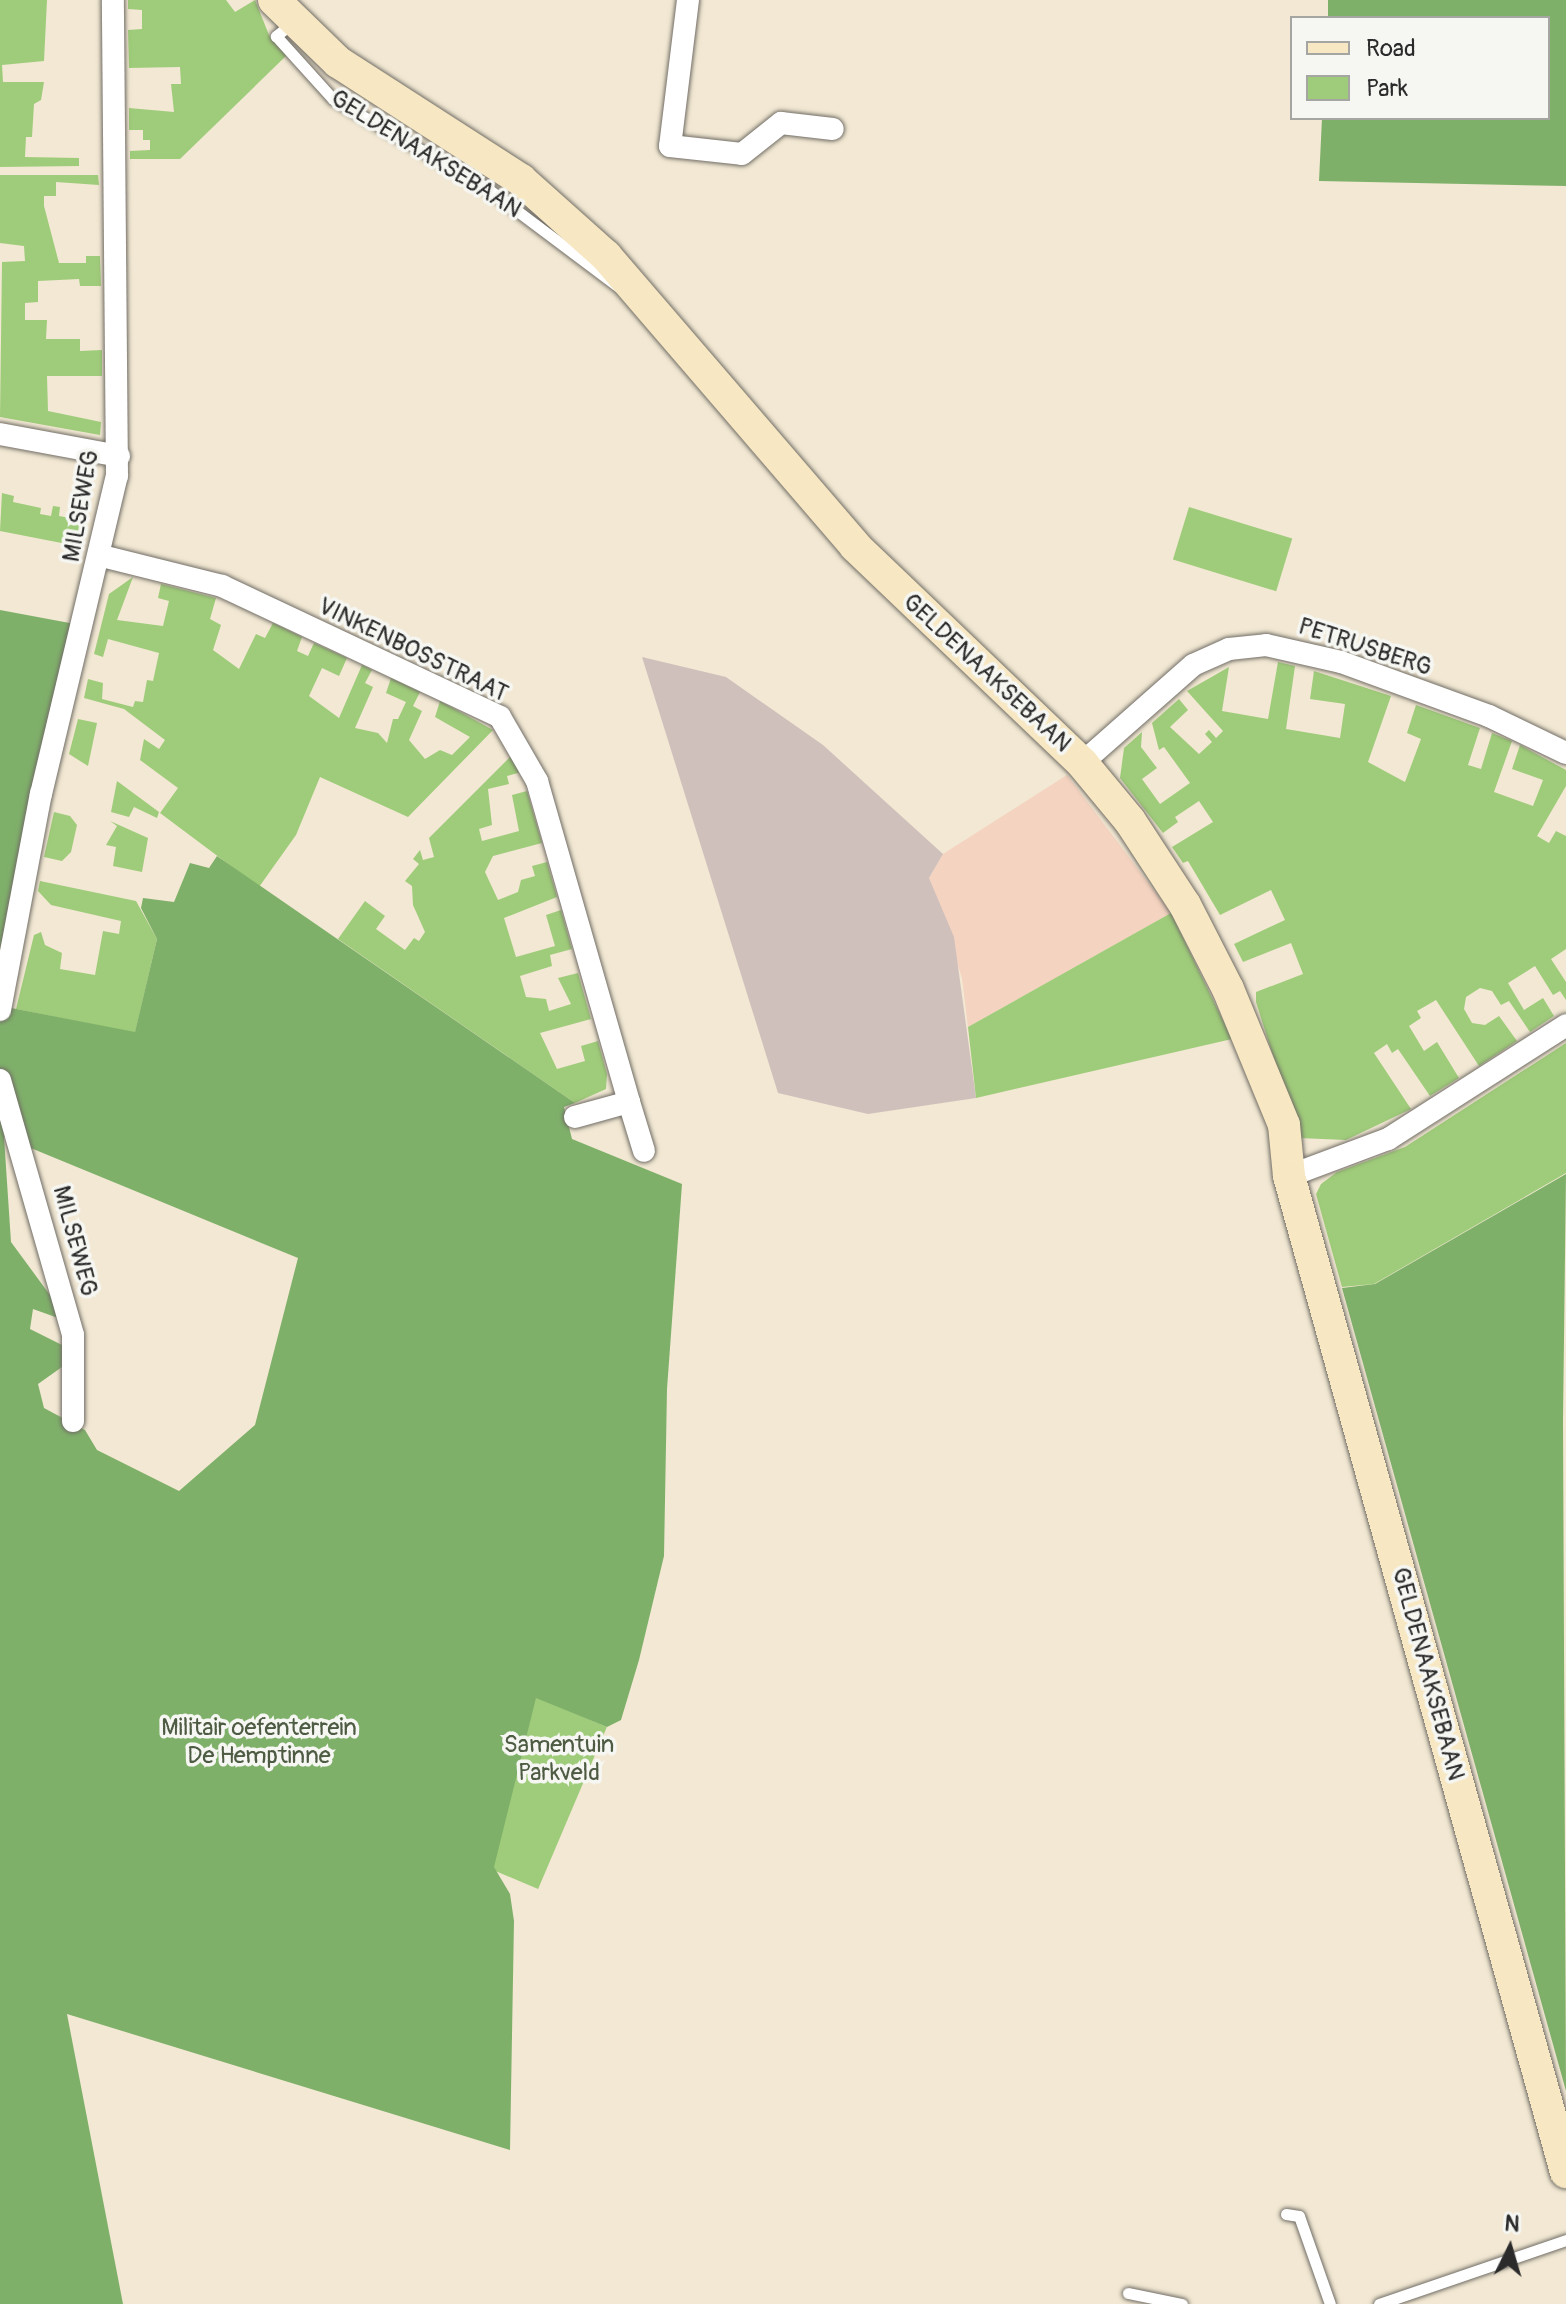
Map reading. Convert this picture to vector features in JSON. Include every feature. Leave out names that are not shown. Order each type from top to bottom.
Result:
[{"type":"street","name":"MILSEWEG","points":[[0,1010],[41,794],[102,556],[119,456],[113,0]]},
{"type":"street","points":[[688,0],[670,146],[742,154],[781,123],[833,129]]},
{"type":"street","name":"GELDENAAKSEBAAN","points":[[283,11],[338,62],[521,180],[606,256],[855,546],[1082,763],[1130,821],[1185,905],[1228,989],[1264,1088],[1263,1129],[1289,1176],[1566,2172]]},
{"type":"street","points":[[0,434],[119,456]]},
{"type":"street","name":"VINKENBOSSTRAAT","points":[[102,556],[222,586],[500,717],[537,781],[644,1151]]},
{"type":"street","name":"PETRUSBERG","points":[[1082,763],[1193,665],[1229,649],[1266,645],[1341,662],[1489,716],[1566,753]]},
{"type":"street","points":[[1289,1176],[1388,1139],[1566,1025]]},
{"type":"street","name":"MILSEWEG","points":[[0,1080],[73,1335],[73,1421]]},
{"type":"street","points":[[575,1117],[629,1102]]},
{"type":"lane","points":[[1286,2214],[1299,2216],[1330,2304]]},
{"type":"lane","points":[[1379,2304],[1566,2240]]},
{"type":"lane","points":[[1128,2293],[1182,2304]]},
{"type":"shaded area","points":[[642,657],[726,677],[823,745],[943,854],[929,878],[954,937],[976,1098],[868,1114],[778,1093]]},
{"type":"shaded area","points":[[1067,775],[1171,913],[968,1027],[962,978],[929,878],[943,854]]},
{"type":"green space","points":[[0,0],[47,0],[44,61],[2,65],[3,82],[44,82],[41,100],[34,104],[32,137],[26,137],[25,157],[79,158],[79,166],[0,167]]},
{"type":"green space","points":[[128,0],[226,0],[235,12],[255,0],[269,35],[287,55],[180,159],[130,159],[130,151],[150,150],[150,140],[143,140],[143,130],[129,130],[129,108],[174,112],[171,84],[181,84],[180,67],[129,68],[128,30],[142,29],[142,10],[128,9]]},
{"type":"green space","points":[[1328,0],[1566,0],[1566,186],[1319,181],[1322,120],[1550,120],[1550,16],[1328,16]]},
{"type":"green space","points":[[0,175],[98,175],[99,185],[56,182],[56,196],[44,196],[44,206],[59,263],[86,263],[86,256],[100,256],[101,286],[80,286],[79,279],[38,281],[38,302],[25,303],[25,320],[47,320],[46,339],[80,339],[80,351],[102,350],[102,376],[47,376],[48,411],[101,422],[100,435],[0,417],[2,262],[25,261],[24,246],[0,243]]},
{"type":"green space","points":[[2,493],[14,496],[13,502],[41,508],[40,514],[51,516],[53,506],[60,507],[59,516],[81,520],[77,546],[0,531]]},
{"type":"green space","points":[[1189,507],[1292,539],[1276,591],[1173,560]]},
{"type":"green space","points":[[133,577],[117,620],[163,626],[169,601],[158,598],[161,584],[216,598],[210,619],[221,625],[213,650],[239,669],[256,634],[265,638],[273,623],[302,637],[297,651],[308,656],[314,643],[347,658],[339,676],[322,668],[309,696],[339,718],[362,665],[372,670],[365,683],[373,687],[355,728],[378,733],[387,743],[393,719],[398,719],[406,702],[386,693],[391,678],[420,692],[413,706],[422,711],[409,740],[425,759],[440,750],[452,755],[470,737],[435,717],[440,701],[493,730],[408,817],[320,777],[296,835],[259,887],[160,813],[178,788],[140,760],[144,739],[159,749],[165,740],[124,709],[84,698],[88,679],[103,683],[102,699],[133,707],[135,701],[143,702],[147,680],[153,681],[159,653],[108,639],[103,657],[94,654],[109,594]]},
{"type":"green space","name":"Militair oefenterrein De Hemptinne","points":[[0,610],[75,624],[1,1006],[135,1032],[157,939],[141,908],[143,898],[174,902],[190,863],[209,868],[217,856],[575,1103],[564,1107],[572,1139],[682,1184],[667,1389],[664,1556],[639,1660],[621,1720],[607,1727],[536,1698],[494,1867],[510,1894],[514,1921],[510,2150],[67,2014],[123,2304],[0,2304]],"holes":[[[4,1137],[298,1258],[255,1425],[179,1491],[97,1450],[85,1430],[44,1408],[38,1384],[69,1362],[62,1345],[30,1329],[33,1309],[61,1319],[58,1306],[11,1242]]]},
{"type":"green space","points":[[1278,662],[1295,666],[1286,729],[1340,738],[1345,704],[1310,699],[1314,671],[1391,696],[1368,762],[1405,782],[1421,739],[1407,733],[1416,705],[1480,728],[1468,765],[1481,769],[1492,733],[1512,741],[1494,792],[1533,806],[1543,780],[1512,769],[1520,745],[1566,770],[1566,786],[1537,836],[1549,843],[1556,831],[1566,836],[1566,949],[1551,959],[1566,982],[1566,1000],[1560,991],[1553,995],[1535,966],[1508,983],[1524,1010],[1543,998],[1554,1016],[1530,1032],[1509,1001],[1501,1005],[1492,991],[1480,988],[1466,997],[1464,1009],[1472,1023],[1485,1025],[1499,1016],[1517,1041],[1479,1066],[1436,1000],[1417,1011],[1421,1018],[1409,1026],[1424,1051],[1437,1042],[1459,1078],[1430,1096],[1398,1049],[1392,1053],[1387,1044],[1374,1053],[1411,1109],[1346,1140],[1299,1138],[1256,1002],[1256,992],[1303,974],[1291,943],[1243,962],[1234,944],[1285,920],[1271,890],[1220,915],[1188,861],[1183,863],[1172,847],[1213,822],[1199,801],[1175,817],[1178,822],[1163,833],[1120,778],[1124,748],[1142,732],[1141,747],[1157,768],[1142,779],[1160,804],[1190,783],[1164,747],[1159,750],[1152,723],[1179,699],[1188,710],[1170,727],[1199,754],[1212,742],[1205,734],[1209,730],[1216,738],[1223,731],[1187,691],[1229,667],[1222,711],[1268,719]]},
{"type":"green space","points":[[78,719],[97,723],[88,766],[69,754]]},
{"type":"green space","points":[[513,754],[521,772],[507,776],[509,784],[488,789],[492,825],[479,829],[482,841],[519,831],[512,795],[527,791],[542,843],[493,856],[485,872],[498,900],[518,892],[521,880],[535,876],[532,866],[547,862],[557,897],[504,918],[516,957],[555,946],[546,915],[561,910],[572,949],[550,955],[552,966],[520,976],[526,997],[546,999],[549,1011],[571,1004],[558,978],[578,973],[591,1019],[540,1033],[557,1069],[585,1061],[581,1046],[598,1041],[607,1074],[606,1089],[575,1103],[338,939],[365,901],[385,916],[376,929],[405,950],[414,938],[419,941],[425,932],[413,905],[412,886],[405,881],[419,864],[413,859],[420,850],[423,860],[434,857],[429,838]]},
{"type":"green space","points":[[117,781],[159,812],[157,818],[134,807],[129,817],[111,812]]},
{"type":"green space","points":[[54,812],[70,816],[77,825],[71,852],[62,861],[44,857]]},
{"type":"green space","points":[[110,821],[148,838],[142,872],[113,866],[116,847],[106,845],[117,826]]},
{"type":"green space","points":[[40,881],[136,901],[157,939],[135,1033],[16,1009],[34,935],[41,932],[45,945],[62,953],[60,969],[95,975],[103,931],[119,934],[121,921],[51,905],[38,891]]},
{"type":"green space","points":[[1171,913],[1232,1039],[976,1098],[968,1027]]},
{"type":"green space","points":[[1566,1043],[1566,1173],[1374,1284],[1342,1287],[1316,1194],[1321,1184],[1337,1172],[1405,1147]]},
{"type":"green space","points":[[1566,1174],[1563,1420],[1566,2091],[1342,1288],[1375,1284]]},
{"type":"green space","name":"Samentuin Parkveld","points":[[536,1697],[607,1727],[538,1889],[467,1859]]}]
